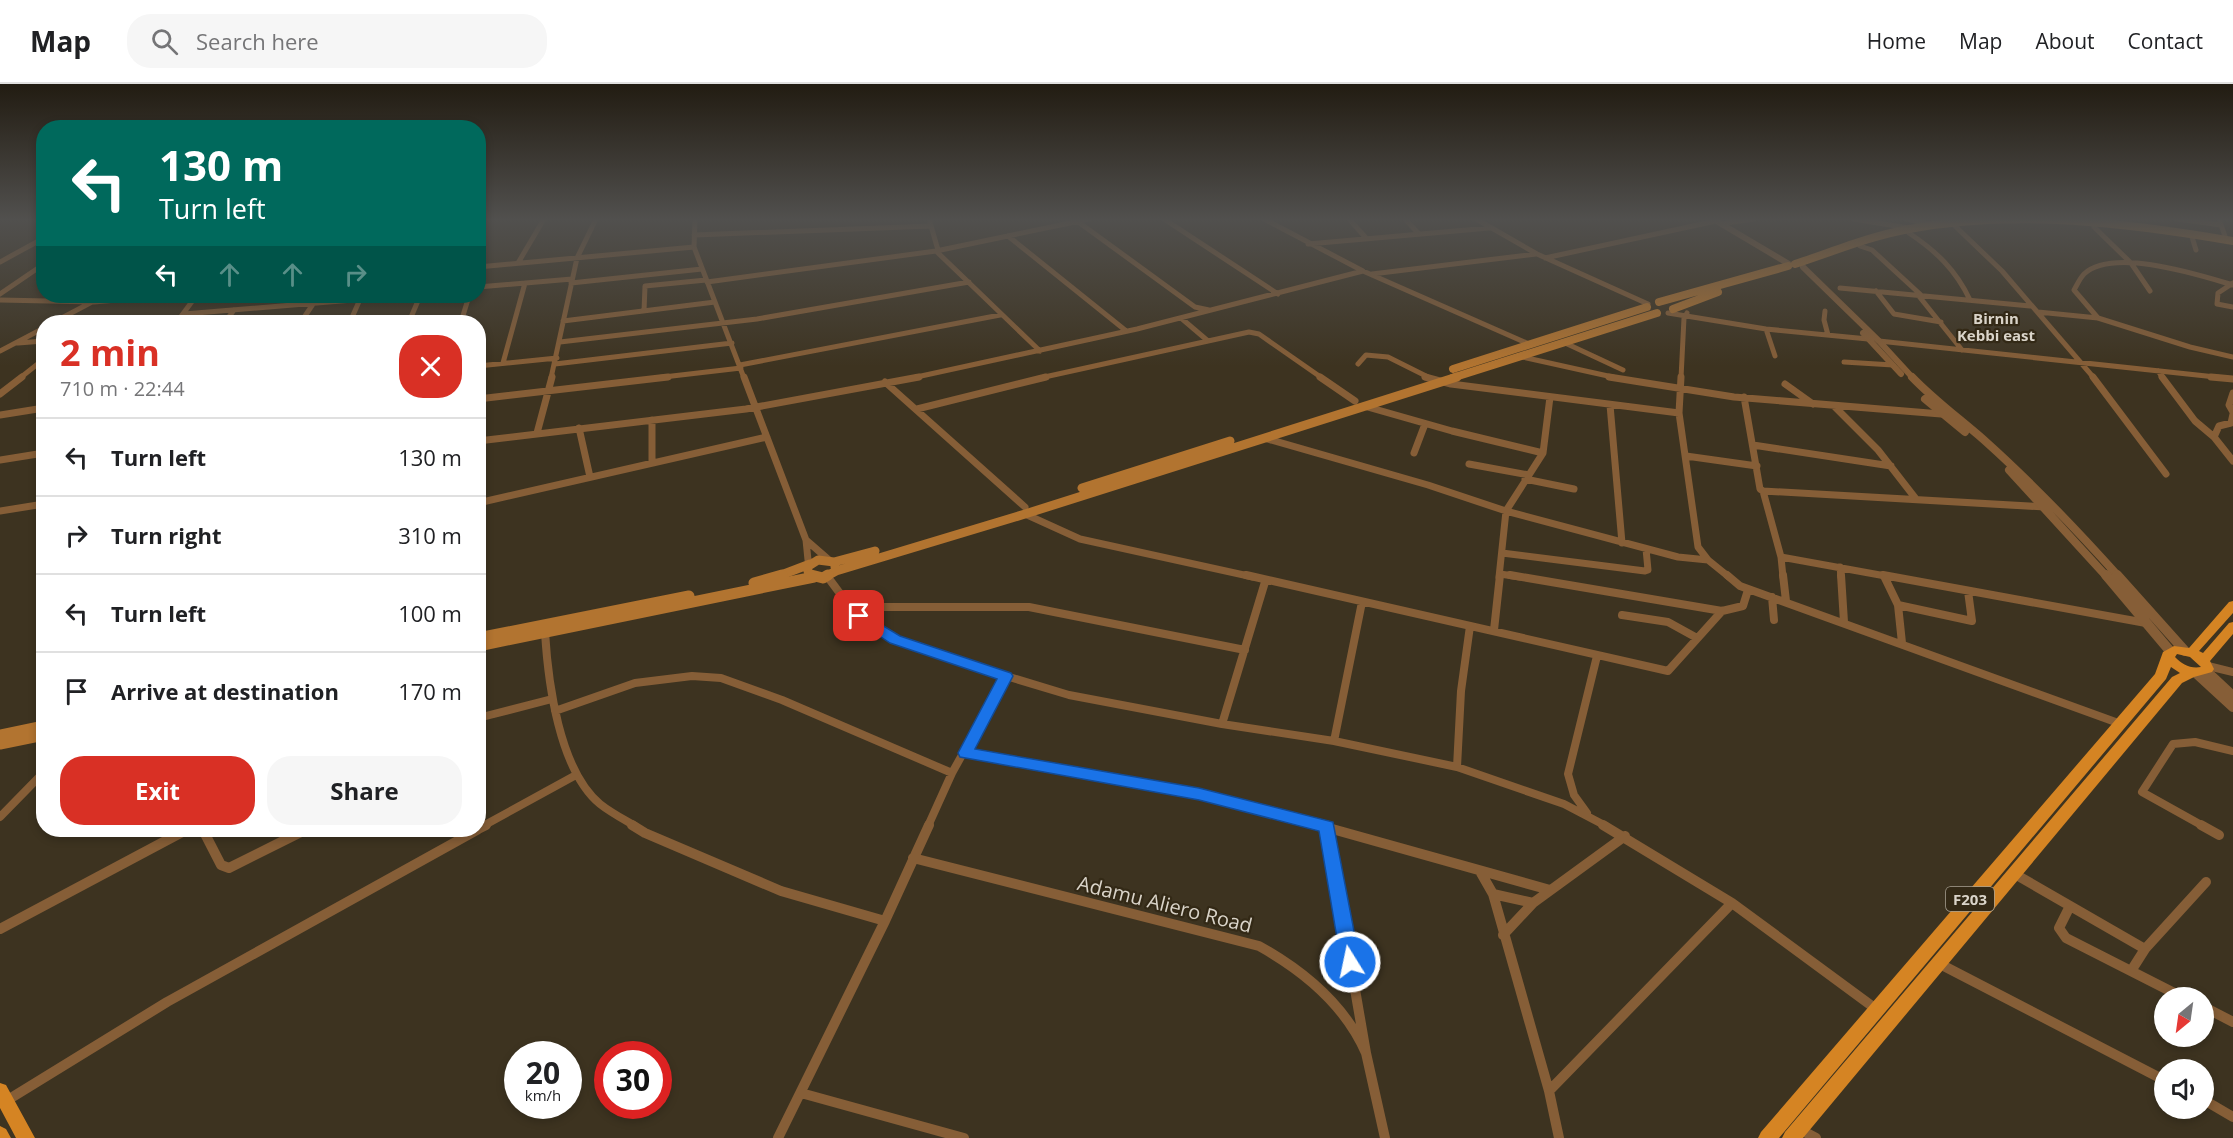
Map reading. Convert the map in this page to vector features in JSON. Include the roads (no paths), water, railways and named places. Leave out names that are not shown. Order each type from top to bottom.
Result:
[{"type":"main road","points":[[486,637],[533,631],[545,632],[814,577],[831,567],[1263,438],[1428,377],[1652,304],[1787,268]]},
{"type":"main road","points":[[1025,510],[1359,403],[1439,381],[1657,313],[1671,311],[1708,295],[1788,268]]},
{"type":"main road","points":[[1652,304],[1671,311]]},
{"type":"main road","points":[[1652,304],[1657,313]]},
{"type":"main road","points":[[486,644],[533,631],[761,581],[794,572],[811,563],[831,567]]},
{"type":"main road","points":[[811,563],[806,571],[814,577]]},
{"type":"main road","points":[[2201,668],[2175,665],[2169,654],[2188,652],[2233,605]]},
{"type":"main road","name":"F203","points":[[1795,1133],[2177,680],[2201,668],[2233,626]]},
{"type":"main road","points":[[2188,652],[2201,668]]},
{"type":"main road","name":"F203","points":[[1767,1138],[2161,676],[2169,654]]},
{"type":"main road","points":[[0,735],[36,728]]},
{"type":"main road","points":[[0,744],[36,737]]},
{"type":"main road","points":[[3,1096],[26,1138]]},
{"type":"street","points":[[537,433],[556,361],[575,268]]},
{"type":"street","points":[[644,311],[645,286],[706,281],[801,268]]},
{"type":"street","points":[[955,268],[1000,315],[1040,351]]},
{"type":"street","points":[[1048,268],[1125,330]]},
{"type":"street","points":[[1143,268],[1195,306],[1213,311]]},
{"type":"street","points":[[1239,268],[1278,294]]},
{"type":"street","points":[[1357,268],[1529,344]]},
{"type":"street","points":[[1371,274],[1419,268]]},
{"type":"street","points":[[1568,268],[1652,304]]},
{"type":"street","points":[[1797,268],[1941,414],[1992,454],[2047,507],[2096,562],[2169,654]]},
{"type":"street","points":[[1797,268],[1879,341],[1927,393],[1983,439],[2057,508],[2188,652]]},
{"type":"street","points":[[1891,268],[1920,295],[1962,350]]},
{"type":"street","points":[[1951,268],[1960,278],[1970,300]]},
{"type":"street","points":[[1999,268],[2083,364],[2166,474]]},
{"type":"street","points":[[2092,268],[2081,277],[2074,290],[2098,318]]},
{"type":"street","points":[[2135,268],[2150,291]]},
{"type":"street","points":[[2171,268],[2232,284]]},
{"type":"street","points":[[0,294],[36,269]]},
{"type":"street","points":[[486,286],[702,269],[806,540],[808,560],[811,563]]},
{"type":"street","points":[[486,440],[756,407],[1040,351],[1213,311],[1363,271]]},
{"type":"street","points":[[560,342],[724,323],[969,282]]},
{"type":"street","points":[[503,363],[525,283]]},
{"type":"street","points":[[2232,284],[2218,293],[2216,302],[2233,307]]},
{"type":"street","points":[[1840,288],[2030,306]]},
{"type":"street","points":[[1876,291],[1894,314],[1941,322]]},
{"type":"street","points":[[0,300],[36,301]]},
{"type":"street","points":[[563,321],[715,302]]},
{"type":"street","points":[[68,315],[91,303]]},
{"type":"street","points":[[184,314],[191,303]]},
{"type":"street","points":[[184,314],[321,303]]},
{"type":"street","points":[[306,315],[313,304]]},
{"type":"street","points":[[1190,316],[1195,306]]},
{"type":"street","points":[[230,315],[234,310]]},
{"type":"street","points":[[1671,311],[1700,319],[1766,329],[1868,339]]},
{"type":"street","points":[[1825,311],[1827,335]]},
{"type":"street","points":[[2038,312],[2098,318],[2190,347],[2233,357]]},
{"type":"street","points":[[486,398],[741,367],[1000,315]]},
{"type":"street","points":[[1686,315],[1679,414],[1698,547],[1708,560],[1734,583],[1748,590],[1786,601],[2121,724]]},
{"type":"street","points":[[1180,318],[1208,341]]},
{"type":"street","points":[[1766,329],[1775,356]]},
{"type":"street","points":[[0,351],[36,332]]},
{"type":"street","points":[[917,409],[1053,375],[1249,332],[1259,334],[1359,403],[1425,424],[1543,453]]},
{"type":"street","points":[[1879,341],[2233,379]]},
{"type":"street","points":[[16,343],[36,342]]},
{"type":"street","points":[[1563,342],[1623,370]]},
{"type":"street","points":[[486,365],[556,361],[732,343]]},
{"type":"street","points":[[1358,364],[1366,356],[1376,354],[1399,361],[1439,381],[1679,414]]},
{"type":"street","points":[[1517,356],[1550,365],[1679,389],[1835,407],[1941,414]]},
{"type":"street","points":[[1844,362],[1893,365]]},
{"type":"street","points":[[0,394],[36,365]]},
{"type":"street","points":[[2158,371],[2195,421],[2214,437],[2233,461]]},
{"type":"street","points":[[885,382],[1025,510],[1080,539],[1265,582],[1494,630],[1668,671],[1722,611]]},
{"type":"street","points":[[1785,384],[1815,405]]},
{"type":"street","points":[[2214,437],[2219,426],[2230,423],[2233,413],[2229,405],[2233,393]]},
{"type":"street","points":[[1494,630],[1506,511],[1543,453],[1550,397]]},
{"type":"street","points":[[1744,397],[1760,489],[1763,491],[1781,557],[1786,601]]},
{"type":"street","points":[[1610,405],[1622,543]]},
{"type":"street","points":[[1835,407],[1866,437],[1916,499]]},
{"type":"street","points":[[0,416],[36,409]]},
{"type":"street","points":[[651,463],[652,420]]},
{"type":"street","points":[[1414,453],[1425,424]]},
{"type":"street","points":[[579,428],[590,477]]},
{"type":"street","points":[[486,501],[767,436]]},
{"type":"street","points":[[1263,438],[1428,485],[1506,511],[1622,543],[1678,557],[1708,560]]},
{"type":"street","points":[[1753,445],[1891,466]]},
{"type":"street","points":[[0,460],[36,454]]},
{"type":"street","points":[[1686,456],[1757,466]]},
{"type":"street","points":[[1468,464],[1574,489]]},
{"type":"street","points":[[1763,491],[2047,507]]},
{"type":"street","points":[[0,511],[36,505]]},
{"type":"street","points":[[806,540],[831,567],[850,607],[868,624],[895,639],[1069,695],[1222,724],[1334,741],[1457,767],[1564,804],[1625,837],[1732,903],[1876,1010]]},
{"type":"street","points":[[1502,553],[1645,571],[1648,570],[1646,549]]},
{"type":"street","points":[[1781,557],[2146,623]]},
{"type":"street","points":[[2096,562],[2107,562]]},
{"type":"street","points":[[1840,567],[1844,622]]},
{"type":"street","points":[[1500,574],[1601,589],[1722,611],[1743,606],[1748,590]]},
{"type":"street","points":[[1884,576],[1898,605],[1902,643]]},
{"type":"street","points":[[1222,724],[1265,582]]},
{"type":"street","points":[[1898,605],[1972,621],[1968,591]]},
{"type":"street","points":[[1773,597],[1774,620]]},
{"type":"street","points":[[1334,741],[1362,602]]},
{"type":"street","points":[[850,607],[1029,608],[1245,650]]},
{"type":"street","points":[[1622,615],[1668,622],[1697,638]]},
{"type":"street","points":[[1457,767],[1461,691],[1470,626]]},
{"type":"street","points":[[545,632],[547,669],[555,711],[576,775],[599,803],[645,833],[782,891],[885,921]]},
{"type":"street","points":[[1590,817],[1575,799],[1569,785],[1568,774],[1597,656]]},
{"type":"street","points":[[2201,668],[2233,672]]},
{"type":"street","points":[[2201,668],[2233,696]]},
{"type":"street","points":[[2201,668],[2233,706]]},
{"type":"street","points":[[555,711],[635,682],[692,676],[721,678],[782,700],[952,773]]},
{"type":"street","points":[[778,1138],[885,921],[952,773],[1006,676]]},
{"type":"street","points":[[486,716],[552,699]]},
{"type":"street","points":[[2219,835],[2142,792],[2173,744],[2179,741],[2192,741],[2233,752]]},
{"type":"street","points":[[965,753],[1199,794],[1327,827],[1480,873],[1550,890]]},
{"type":"street","points":[[486,825],[576,775]]},
{"type":"street","points":[[0,817],[36,780]]},
{"type":"street","points":[[1327,827],[1366,1053],[1385,1138]]},
{"type":"street","points":[[0,929],[173,837]]},
{"type":"street","points":[[206,837],[221,865],[229,867],[240,864],[292,837]]},
{"type":"street","points":[[3,1096],[464,837]]},
{"type":"street","points":[[1503,935],[1533,903],[1625,837]]},
{"type":"street","name":"Adamu Aliero Road","points":[[913,858],[1258,946],[1288,962],[1333,1004],[1354,1027],[1366,1053]]},
{"type":"street","points":[[1480,873],[1493,894],[1549,1091],[1559,1138]]},
{"type":"street","points":[[2013,873],[2145,949]]},
{"type":"street","points":[[2131,971],[2145,949],[2206,882]]},
{"type":"street","points":[[1493,894],[1533,903]]},
{"type":"street","points":[[1549,1091],[1732,903]]},
{"type":"street","points":[[2070,906],[2059,928],[2061,934],[2162,987]]},
{"type":"street","points":[[1938,963],[2154,1075]]},
{"type":"street","points":[[2214,1012],[2233,1022]]},
{"type":"street","points":[[801,1093],[964,1138]]},
{"type":"street","points":[[2214,1106],[2233,1117]]},
{"type":"street","points":[[1795,1133],[1816,1138]]},
{"type":"district","name":"Birnin Kebbi east","points":[[1996,326]]}]
